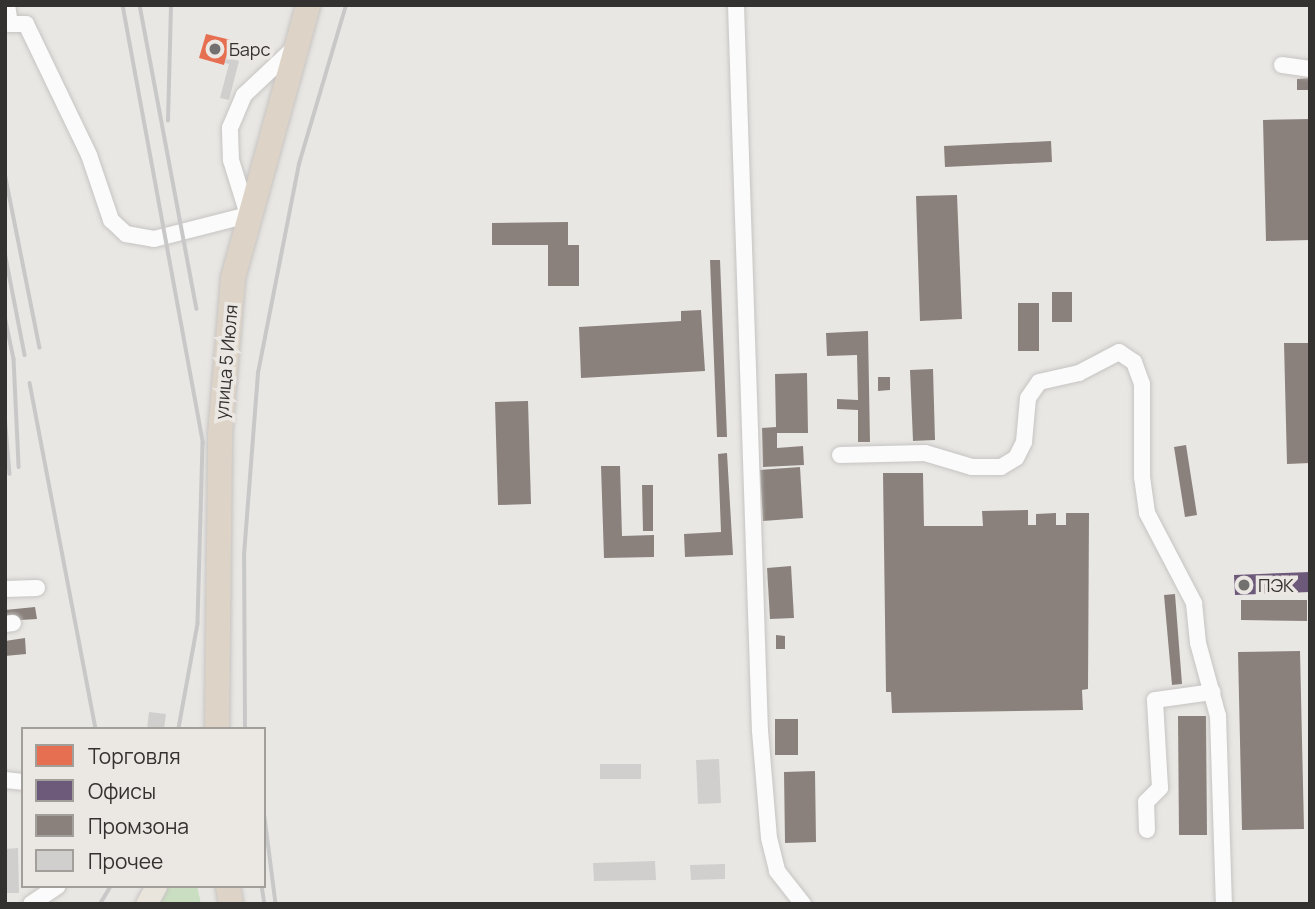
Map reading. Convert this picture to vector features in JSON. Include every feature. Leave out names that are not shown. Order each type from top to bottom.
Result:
[{"type":"highway","name":"улица 5 Июля","points":[[217,727],[220,434],[233,278],[248,215],[309,5]]},
{"type":"main road","points":[[146,904],[155,888]]},
{"type":"street","points":[[7,5],[8,26],[26,24],[89,155],[111,220],[126,234],[167,237],[248,215],[231,160],[230,128],[244,95],[297,46]]},
{"type":"street","points":[[736,5],[760,730],[774,860],[777,871],[803,904]]},
{"type":"street","points":[[1282,65],[1310,69]]},
{"type":"street","points":[[840,455],[925,453],[972,467],[1001,467],[1016,458],[1024,442],[1028,398],[1039,382],[1079,373],[1119,352],[1134,362],[1142,384],[1142,477],[1147,513],[1194,603],[1198,643],[1218,716],[1224,904]]},
{"type":"street","points":[[5,589],[37,588]]},
{"type":"street","points":[[1147,830],[1146,802],[1160,788],[1155,700],[1212,692]]},
{"type":"street","points":[[31,904],[55,888]]},
{"type":"green space","points":[[168,888],[197,888],[201,904],[160,904]]},
{"type":"building: Торговля","name":"Барс","points":[[206,34],[231,40],[224,65],[199,58]]},
{"type":"building: Офисы","points":[[1310,572],[1310,592],[1235,595],[1234,575]]},
{"type":"building: Промзона","points":[[1310,78],[1310,90],[1297,90],[1297,79]]},
{"type":"building: Промзона","points":[[1310,119],[1310,240],[1266,241],[1263,120]]},
{"type":"building: Промзона","points":[[1051,141],[1052,162],[945,167],[944,146]]},
{"type":"building: Промзона","points":[[957,195],[962,319],[920,321],[916,196]]},
{"type":"building: Промзона","points":[[568,222],[568,245],[579,245],[579,286],[548,286],[548,245],[492,245],[492,223]]},
{"type":"building: Промзона","points":[[710,260],[720,260],[727,437],[717,437]]},
{"type":"building: Промзона","points":[[1052,292],[1072,292],[1072,322],[1052,322]]},
{"type":"building: Промзона","points":[[1018,303],[1039,303],[1039,351],[1018,351]]},
{"type":"building: Промзона","points":[[701,310],[705,371],[581,378],[579,327],[681,321],[681,311]]},
{"type":"building: Промзона","points":[[868,331],[870,442],[858,442],[858,410],[837,409],[837,399],[858,400],[857,355],[827,356],[826,333]]},
{"type":"building: Промзона","points":[[1284,343],[1310,343],[1310,463],[1287,464]]},
{"type":"building: Промзона","points":[[933,369],[935,440],[913,441],[910,370]]},
{"type":"building: Промзона","points":[[807,373],[808,433],[777,433],[777,448],[803,446],[804,465],[763,467],[762,428],[776,427],[775,374]]},
{"type":"building: Промзона","points":[[878,377],[890,377],[890,390],[878,391]]},
{"type":"building: Промзона","points":[[528,401],[531,504],[498,505],[495,402]]},
{"type":"building: Промзона","points":[[1186,445],[1197,515],[1185,517],[1174,447]]},
{"type":"building: Промзона","points":[[727,453],[733,555],[685,557],[684,534],[721,532],[718,454]]},
{"type":"building: Промзона","points":[[601,466],[620,466],[622,536],[654,535],[654,557],[604,558]]},
{"type":"building: Промзона","points":[[800,467],[803,518],[763,521],[760,470]]},
{"type":"building: Промзона","points":[[883,473],[923,473],[924,526],[983,526],[982,511],[1028,510],[1028,525],[1036,525],[1036,514],[1056,513],[1056,525],[1066,525],[1066,513],[1089,513],[1088,689],[1082,690],[1083,710],[892,713],[891,692],[886,692]]},
{"type":"building: Промзона","points":[[642,485],[653,485],[653,531],[643,531]]},
{"type":"building: Промзона","points":[[791,566],[794,618],[770,619],[767,568]]},
{"type":"building: Промзона","points":[[1175,594],[1182,684],[1172,685],[1164,595]]},
{"type":"building: Промзона","points":[[1241,600],[1307,600],[1307,621],[1241,620]]},
{"type":"building: Промзона","points":[[35,607],[37,619],[5,621],[5,610]]},
{"type":"building: Промзона","points":[[776,635],[785,636],[785,649],[776,649]]},
{"type":"building: Промзона","points":[[25,638],[26,654],[5,656],[5,641]]},
{"type":"building: Промзона","points":[[1300,651],[1304,829],[1242,830],[1238,652]]},
{"type":"building: Промзона","points":[[1178,716],[1206,716],[1207,835],[1179,835]]},
{"type":"building: Промзона","points":[[775,719],[798,719],[798,755],[775,755]]},
{"type":"building: Промзона","points":[[815,771],[816,842],[785,843],[784,772]]},
{"type":"building: Прочее","points":[[226,57],[239,61],[229,100],[220,98],[229,64],[225,63]]},
{"type":"building: Прочее","points":[[149,712],[166,714],[164,727],[147,727]]},
{"type":"building: Прочее","points":[[719,759],[721,803],[698,804],[696,760]]},
{"type":"building: Прочее","points":[[600,764],[641,764],[641,779],[600,779]]},
{"type":"building: Прочее","points":[[18,848],[19,893],[5,893],[5,849]]},
{"type":"building: Прочее","points":[[655,861],[656,880],[594,881],[593,863]]},
{"type":"building: Прочее","points":[[725,864],[725,879],[691,880],[690,865]]},
{"type":"railway","points":[[123,5],[203,443],[198,624],[179,727]]},
{"type":"railway","points":[[140,5],[197,309]]},
{"type":"railway","points":[[168,121],[171,5]]},
{"type":"railway","points":[[245,727],[244,555],[258,373],[299,164],[346,5]]},
{"type":"railway","points":[[5,173],[40,348]]},
{"type":"railway","points":[[5,252],[25,355]]},
{"type":"railway","points":[[5,316],[14,359],[19,467]]},
{"type":"railway","points":[[30,383],[96,727]]},
{"type":"railway","points":[[5,415],[10,474]]},
{"type":"railway","points":[[266,826],[276,904]]},
{"type":"railway","points":[[100,904],[110,888]]},
{"type":"railway","points":[[262,888],[265,904]]},
{"type":"place","name":"Барс","points":[[215,49]]},
{"type":"place","name":"ПЭК","points":[[1244,585]]}]
